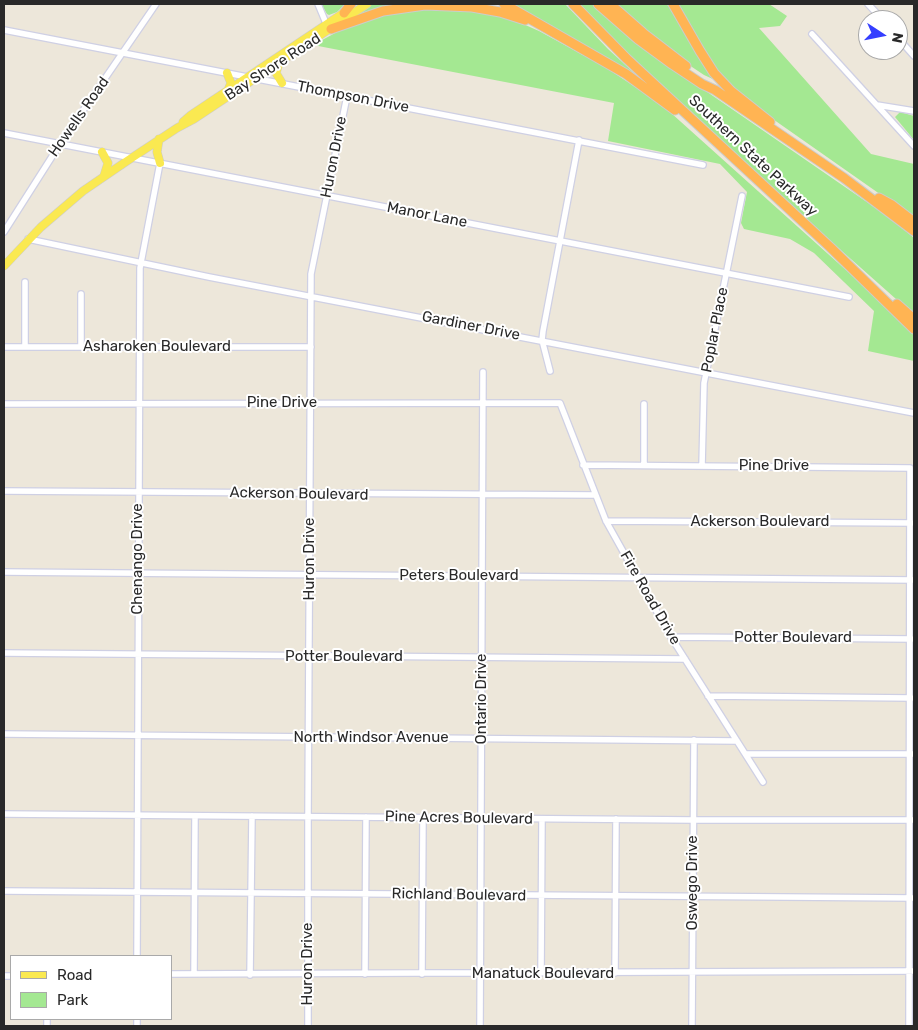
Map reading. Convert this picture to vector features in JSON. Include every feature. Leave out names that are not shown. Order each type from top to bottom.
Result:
[{"type":"highway","points":[[344,13],[351,4]]},
{"type":"highway","points":[[504,4],[639,82],[691,125],[714,140]]},
{"type":"highway","name":"Southern State Parkway","points":[[573,4],[621,52],[830,247],[914,329]]},
{"type":"highway","name":"Southern State Parkway","points":[[598,4],[649,48],[702,84],[715,90],[844,178],[914,231]]},
{"type":"highway","name":"Southern State Parkway","points":[[610,4],[642,33],[705,80],[715,90]]},
{"type":"highway","points":[[673,4],[703,58],[718,78],[731,91],[759,112],[792,143]]},
{"type":"highway","points":[[329,28],[389,10],[418,5],[451,5],[506,14],[568,40]]},
{"type":"highway","points":[[844,178],[892,206],[914,222]]},
{"type":"highway","points":[[830,247],[914,319]]},
{"type":"main road","name":"Bay Shore Road","points":[[177,128],[191,115],[228,90],[279,63],[329,28],[344,13],[358,4]]},
{"type":"main road","name":"Bay Shore Road","points":[[4,266],[28,239],[104,176],[194,119],[252,78],[367,4]]},
{"type":"main road","points":[[279,63],[276,73],[282,83]]},
{"type":"main road","points":[[227,73],[231,83],[228,90]]},
{"type":"main road","points":[[159,140],[157,152],[160,163]]},
{"type":"main road","points":[[102,152],[108,163],[104,176]]},
{"type":"street","name":"Howells Road","points":[[4,232],[60,144],[156,4]]},
{"type":"street","points":[[318,4],[329,28]]},
{"type":"street","name":"Thompson Drive","points":[[4,30],[703,165]]},
{"type":"street","points":[[812,34],[914,146]]},
{"type":"street","name":"Huron Drive","points":[[308,1026],[312,403],[311,274],[347,96]]},
{"type":"street","points":[[877,105],[914,111]]},
{"type":"street","name":"Manor Lane","points":[[4,133],[849,297]]},
{"type":"street","points":[[550,371],[542,340],[579,140]]},
{"type":"street","name":"Chenango Drive","points":[[137,955],[137,655],[142,263],[160,163]]},
{"type":"street","name":"Poplar Place","points":[[702,466],[702,415],[706,373],[742,196]]},
{"type":"street","name":"Gardiner Drive","points":[[28,239],[142,263],[914,413]]},
{"type":"street","points":[[25,282],[25,346]]},
{"type":"street","points":[[81,294],[81,347]]},
{"type":"street","name":"Asharoken Boulevard","points":[[4,347],[311,347]]},
{"type":"street","name":"Ontario Drive","points":[[480,1026],[483,372]]},
{"type":"street","name":"Pine Drive","points":[[4,404],[560,403]]},
{"type":"street","name":"Fire Road Drive","points":[[560,403],[606,521],[671,637],[763,782]]},
{"type":"street","points":[[644,404],[644,465]]},
{"type":"street","name":"Pine Drive","points":[[583,465],[908,467],[910,469],[912,523]]},
{"type":"street","name":"Ackerson Boulevard","points":[[4,491],[595,495]]},
{"type":"street","name":"Ackerson Boulevard","points":[[606,521],[912,523]]},
{"type":"street","points":[[909,1026],[912,971],[912,523]]},
{"type":"street","name":"Peters Boulevard","points":[[4,572],[912,580]]},
{"type":"street","name":"Potter Boulevard","points":[[671,637],[912,639]]},
{"type":"street","name":"Potter Boulevard","points":[[4,653],[684,658]]},
{"type":"street","points":[[708,696],[912,698]]},
{"type":"street","name":"North Windsor Avenue","points":[[4,734],[737,741]]},
{"type":"street","name":"Oswego Drive","points":[[692,1026],[694,740]]},
{"type":"street","points":[[746,754],[912,754]]},
{"type":"street","name":"Pine Acres Boulevard","points":[[4,814],[912,820]]},
{"type":"street","points":[[194,816],[194,974]]},
{"type":"street","points":[[250,974],[252,816]]},
{"type":"street","points":[[366,817],[366,974]]},
{"type":"street","points":[[422,974],[423,818]]},
{"type":"street","points":[[541,974],[542,819]]},
{"type":"street","points":[[615,973],[616,819]]},
{"type":"street","name":"Richland Boulevard","points":[[4,891],[912,898]]},
{"type":"street","name":"Manatuck Boulevard","points":[[172,974],[912,971]]},
{"type":"green space","points":[[321,4],[345,4],[337,12],[329,15]]},
{"type":"green space","points":[[373,4],[411,4],[351,17]]},
{"type":"green space","points":[[507,4],[565,4],[608,49],[644,82]]},
{"type":"green space","points":[[578,4],[593,4],[604,15],[700,87],[890,218],[914,238],[914,315],[660,84]]},
{"type":"green space","points":[[614,4],[666,4],[671,8],[700,60],[715,80],[677,57]]},
{"type":"green space","points":[[676,4],[769,4],[787,16],[780,26],[759,28],[871,154],[914,164],[914,218],[740,96],[715,71]]},
{"type":"green space","points":[[415,8],[486,12],[514,20],[539,31],[605,67],[661,104],[886,306],[914,335],[914,361],[868,351],[874,311],[814,253],[790,239],[744,229],[741,223],[747,192],[720,164],[608,141],[614,103],[313,45],[337,32],[362,22],[362,20]]},
{"type":"green space","points":[[900,112],[914,116],[914,140],[895,117]]}]
